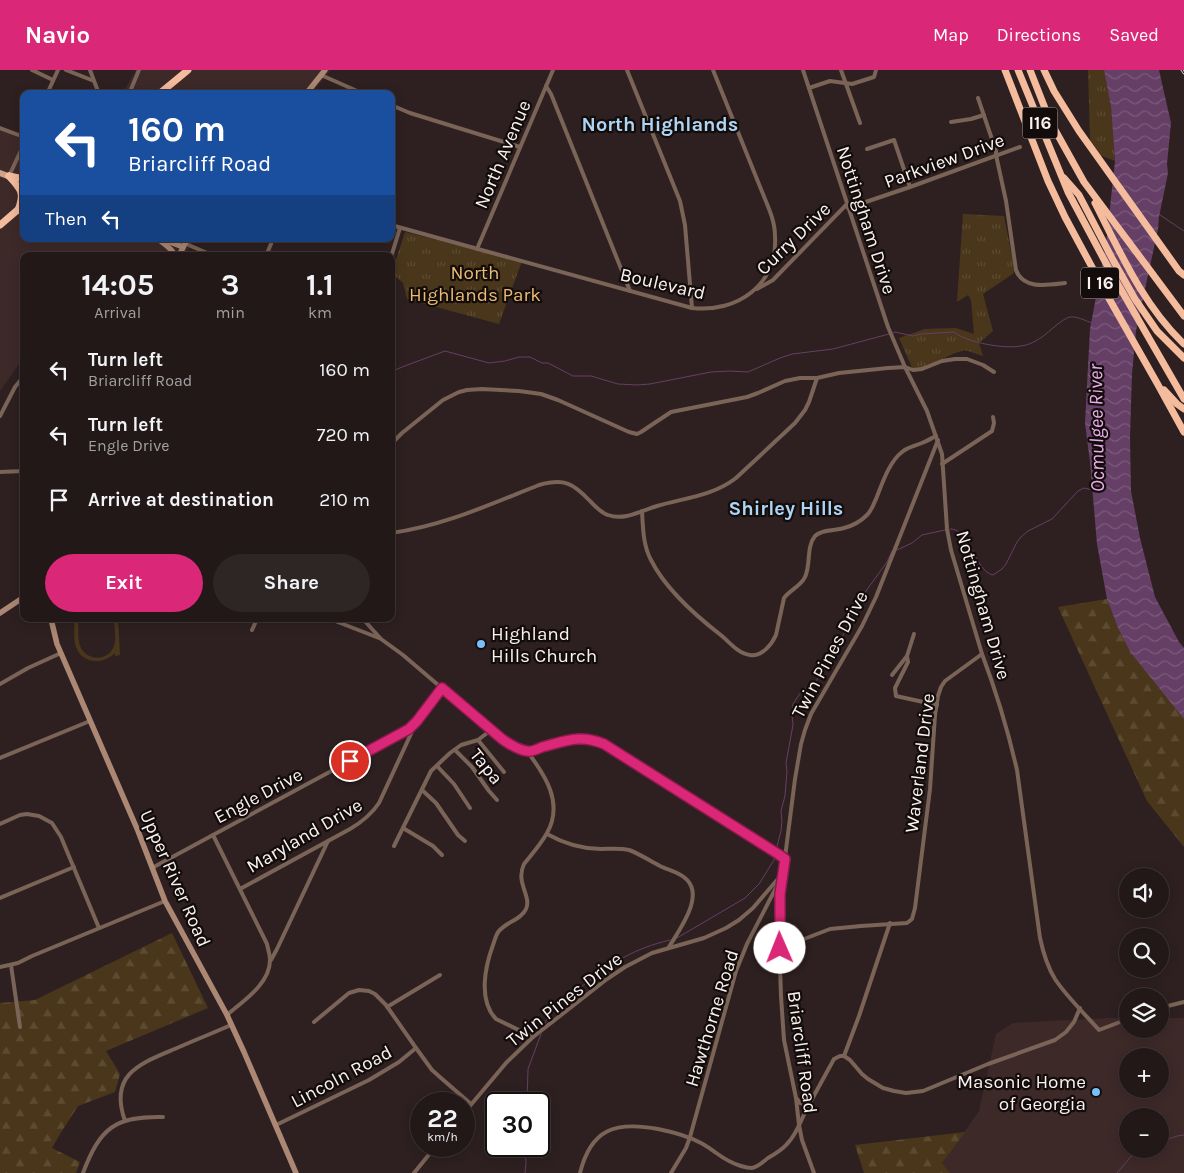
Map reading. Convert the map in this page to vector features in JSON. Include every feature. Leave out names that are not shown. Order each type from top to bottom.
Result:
[{"type":"highway","points":[[164,90],[188,70]]},
{"type":"highway","name":"I 16","points":[[1005,70],[1048,181],[1065,217],[1157,382]]},
{"type":"highway","name":"I16","points":[[1018,70],[1062,176],[1079,195],[1135,299],[1157,331],[1184,358]]},
{"type":"highway","points":[[1030,70],[1050,121],[1136,281],[1163,322],[1184,344]]},
{"type":"highway","points":[[1044,70],[1054,91],[1079,131],[1182,273]]},
{"type":"highway","points":[[9,176],[20,180]]},
{"type":"highway","points":[[9,176],[20,189]]},
{"type":"highway","points":[[1062,176],[1068,192],[1086,225],[1184,399]]},
{"type":"highway","points":[[1084,182],[1184,316]]},
{"type":"highway","points":[[0,225],[20,209]]},
{"type":"highway","points":[[1157,382],[1184,409]]},
{"type":"highway","points":[[1157,382],[1184,431]]},
{"type":"main road","points":[[0,173],[9,176]]},
{"type":"street","points":[[32,70],[53,80]]},
{"type":"street","points":[[49,90],[58,70]]},
{"type":"street","points":[[66,70],[94,81]]},
{"type":"street","points":[[90,70],[97,90]]},
{"type":"street","points":[[131,90],[139,70]]},
{"type":"street","name":"North Avenue","points":[[477,249],[553,70]]},
{"type":"street","points":[[627,70],[680,201],[686,225],[692,308]]},
{"type":"street","points":[[713,70],[775,228],[775,246],[771,263],[756,290]]},
{"type":"street","name":"Nottingham Drive","points":[[803,70],[890,334],[927,411],[942,454],[947,529],[951,550],[1017,770],[1045,959],[1055,978],[1099,1030],[1119,1022]]},
{"type":"street","points":[[841,70],[860,123]]},
{"type":"street","points":[[809,88],[830,81],[852,84],[874,77],[876,70]]},
{"type":"street","points":[[309,90],[323,72],[357,90]]},
{"type":"street","points":[[546,86],[551,94],[630,291]]},
{"type":"street","points":[[978,98],[996,152],[1018,275],[1030,283],[1048,285],[1065,283]]},
{"type":"street","points":[[395,108],[410,114],[520,147]]},
{"type":"street","points":[[951,122],[984,115]]},
{"type":"street","points":[[0,128],[20,136]]},
{"type":"street","points":[[867,149],[894,140],[910,187]]},
{"type":"street","name":"Parkview Drive","points":[[848,206],[910,187],[1020,147]]},
{"type":"street","points":[[9,176],[20,153]]},
{"type":"street","name":"Curry Drive","points":[[756,290],[773,280],[848,206]]},
{"type":"street","name":"Boulevard","points":[[395,226],[692,308],[723,307],[740,300],[756,290]]},
{"type":"street","points":[[393,252],[400,228]]},
{"type":"street","points":[[163,242],[173,252]]},
{"type":"street","points":[[185,243],[205,252]]},
{"type":"street","points":[[395,440],[436,404],[467,390],[496,389],[541,394],[637,434],[671,412],[747,397],[793,379],[817,378],[839,373],[905,367],[913,370],[922,369],[956,359],[968,359],[994,372]]},
{"type":"street","points":[[395,533],[447,520],[490,505],[539,484],[557,481],[576,488],[598,509],[610,516],[622,517],[702,495],[729,484],[795,423],[809,402],[817,378]]},
{"type":"street","points":[[0,416],[20,381]]},
{"type":"street","points":[[942,464],[992,430],[993,417]]},
{"type":"street","points":[[642,511],[643,535],[648,553],[667,584],[684,603],[734,647],[750,656],[757,655],[774,641],[784,598],[805,578],[813,538],[820,532],[844,528],[862,520],[873,508],[884,479],[900,453],[908,448],[937,438]]},
{"type":"street","name":"Twin Pines Drive","points":[[475,1099],[533,1037],[607,979],[652,953],[716,933],[739,920],[783,873],[795,778],[804,730],[811,714],[862,626],[876,596],[937,438]]},
{"type":"street","points":[[0,472],[20,471]]},
{"type":"street","points":[[0,612],[20,600]]},
{"type":"street","name":"Upper River Road","points":[[52,622],[61,653],[138,831],[166,901],[227,1015],[296,1173]]},
{"type":"street","points":[[252,630],[256,622]]},
{"type":"street","points":[[338,622],[382,639]]},
{"type":"street","points":[[366,622],[382,639],[491,730],[512,745],[528,751],[544,775],[552,792],[554,805],[551,824],[547,834],[522,869],[521,878],[527,901],[526,909],[522,915],[498,932],[491,950],[485,977],[487,1001],[493,1016],[503,1024],[533,1037]]},
{"type":"street","points":[[892,675],[906,656],[914,634]]},
{"type":"street","points":[[0,684],[28,668],[61,653]]},
{"type":"street","name":"Waverland Drive","points":[[890,923],[908,923],[912,919],[916,908],[930,789],[935,715],[941,687],[946,681],[982,654]]},
{"type":"street","points":[[906,656],[908,662],[895,688],[896,696],[937,706]]},
{"type":"street","name":"Engle Drive","points":[[152,868],[409,729],[442,688]]},
{"type":"street","points":[[0,758],[90,721]]},
{"type":"street","name":"Maryland Drive","points":[[240,889],[360,823],[374,811],[417,721]]},
{"type":"street","points":[[394,846],[431,771],[450,753],[463,744],[478,740],[491,730]]},
{"type":"street","points":[[528,751],[568,740],[583,738],[604,744],[785,859]]},
{"type":"street","points":[[478,740],[504,772]]},
{"type":"street","name":"Tapa","points":[[455,750],[472,767],[497,800]]},
{"type":"street","points":[[437,766],[454,784],[470,808]]},
{"type":"street","points":[[422,790],[436,803],[458,835],[465,841]]},
{"type":"street","points":[[0,824],[27,814],[33,814],[52,823],[61,837],[100,928]]},
{"type":"street","points":[[403,828],[433,846],[442,855]]},
{"type":"street","points":[[547,834],[563,842],[585,848],[621,848],[629,850],[684,877],[691,885],[691,906],[669,947]]},
{"type":"street","points":[[213,835],[267,944],[270,961]]},
{"type":"street","points":[[227,1015],[260,984],[266,975],[270,961],[278,949],[328,840]]},
{"type":"street","points":[[0,898],[74,867]]},
{"type":"street","name":"Briarcliff Road","points":[[783,873],[780,894],[780,948],[784,1040],[796,1098],[802,1140],[814,1173]]},
{"type":"street","name":"Hawthorne Road","points":[[672,1173],[690,1137],[736,971],[783,873]]},
{"type":"street","points":[[0,967],[18,963],[166,901]]},
{"type":"street","points":[[780,948],[785,948],[830,929],[890,923],[844,1056]]},
{"type":"street","points":[[10,965],[20,1027]]},
{"type":"street","points":[[387,1007],[440,975]]},
{"type":"street","points":[[314,1022],[354,991],[364,990],[375,994],[380,997],[432,1070],[457,1092]]},
{"type":"street","points":[[1169,1006],[1184,1002]]},
{"type":"street","points":[[580,1173],[587,1152],[592,1144],[612,1129],[628,1126],[670,1131],[690,1137],[731,1163],[752,1168],[781,1150],[793,1136],[834,1060],[840,1056],[850,1060],[862,1074],[883,1088],[906,1093],[923,1091],[988,1064],[1055,1040],[1066,1032],[1080,1008]]},
{"type":"street","points":[[125,1120],[121,1104],[121,1093],[125,1081],[133,1070],[146,1061],[231,1026]]},
{"type":"street","name":"Lincoln Road","points":[[276,1125],[369,1080],[399,1062],[416,1048]]},
{"type":"street","points":[[796,1098],[802,1104],[807,1104],[811,1101]]},
{"type":"street","points":[[83,1173],[98,1141],[109,1129],[125,1120],[163,1117]]},
{"type":"street","points":[[414,1173],[427,1157]]},
{"type":"shaded area","points":[[136,70],[331,70],[314,90],[124,90]]},
{"type":"shaded area","points":[[0,128],[20,136],[20,242],[192,242],[187,252],[20,252],[20,363],[0,391]]},
{"type":"shaded area","points":[[1119,1018],[1119,1038],[1169,1038],[1169,1018],[1184,1018],[1184,1173],[950,1173],[942,1163],[979,1111],[996,1034],[1013,1023]]},
{"type":"green space","points":[[1088,70],[1104,70],[1105,73],[1111,107],[1115,161],[1092,152]]},
{"type":"green space","points":[[963,214],[1004,216],[1014,273],[983,294],[993,331],[979,343],[983,356],[965,350],[914,372],[899,338],[925,329],[956,328],[974,334],[971,300],[968,295],[957,302]]},
{"type":"green space","name":"North Highlands Park","points":[[405,232],[522,261],[499,324],[407,299],[403,283],[395,276],[396,260]]},
{"type":"green space","points":[[1107,599],[1118,628],[1184,719],[1184,847],[1147,801],[1058,607]]},
{"type":"green space","points":[[74,622],[78,622],[80,646],[83,651],[92,657],[102,657],[107,655],[114,646],[114,622],[118,622],[120,655],[115,656],[115,653],[105,660],[88,660],[79,653],[74,636]]},
{"type":"green space","points":[[172,933],[208,1008],[106,1051],[120,1074],[115,1092],[78,1106],[52,1148],[80,1162],[76,1173],[0,1173],[0,1003],[35,1000]]},
{"type":"green space","points":[[965,1132],[942,1163],[950,1173],[864,1173],[855,1145]]},
{"type":"water","name":"Ocmulgee River","points":[[1104,70],[1159,70],[1171,123],[1167,164],[1168,173],[1136,331],[1132,374],[1130,438],[1131,491],[1140,538],[1155,597],[1184,648],[1184,719],[1131,653],[1118,628],[1107,599],[1097,544],[1085,423],[1090,329],[1106,244],[1115,161],[1111,107]]},
{"type":"waterway","points":[[1160,215],[1184,231]]},
{"type":"waterway","points":[[893,333],[913,336],[954,332],[977,342],[1014,347],[1030,344],[1070,317],[1092,323]]},
{"type":"waterway","points":[[395,370],[445,351],[489,363],[519,357],[530,357],[542,363],[548,363],[573,376],[591,376],[618,384],[637,385],[711,372],[748,372],[792,354],[833,349],[889,334]]},
{"type":"waterway","name":"Ocmulgee River","points":[[950,529],[963,535],[981,566],[993,575],[1006,564],[1017,542],[1028,531],[1052,519],[1078,491],[1084,488],[1093,490]]},
{"type":"waterway","points":[[897,550],[912,543],[922,535],[945,530]]},
{"type":"waterway","points":[[776,850],[781,831],[781,811],[785,796],[787,771],[786,763],[793,725],[793,704],[801,692],[816,681],[836,653],[850,618],[857,610],[866,591],[887,562],[892,551]]},
{"type":"waterway","points":[[677,938],[745,898],[759,884],[774,860],[775,855]]},
{"type":"waterway","points":[[544,1025],[555,1007],[613,964],[633,952],[670,940]]},
{"type":"waterway","points":[[527,1092],[528,1069],[541,1034]]},
{"type":"waterway","points":[[1169,1139],[1184,1135]]},
{"type":"waterway","points":[[525,1173],[526,1157]]},
{"type":"waterway","points":[[1117,1173],[1130,1158]]},
{"type":"place","name":"Highland Hills Church","points":[[481,644]]},
{"type":"place","name":"Masonic Home of Georgia","points":[[1096,1092]]},
{"type":"district","name":"North Highlands","points":[[660,124]]},
{"type":"district","name":"Shirley Hills","points":[[786,508]]},
{"type":"route","points":[[350,761],[409,729],[442,688],[502,739],[528,751],[568,740],[583,738],[604,744],[785,859],[780,894],[780,948]]}]
